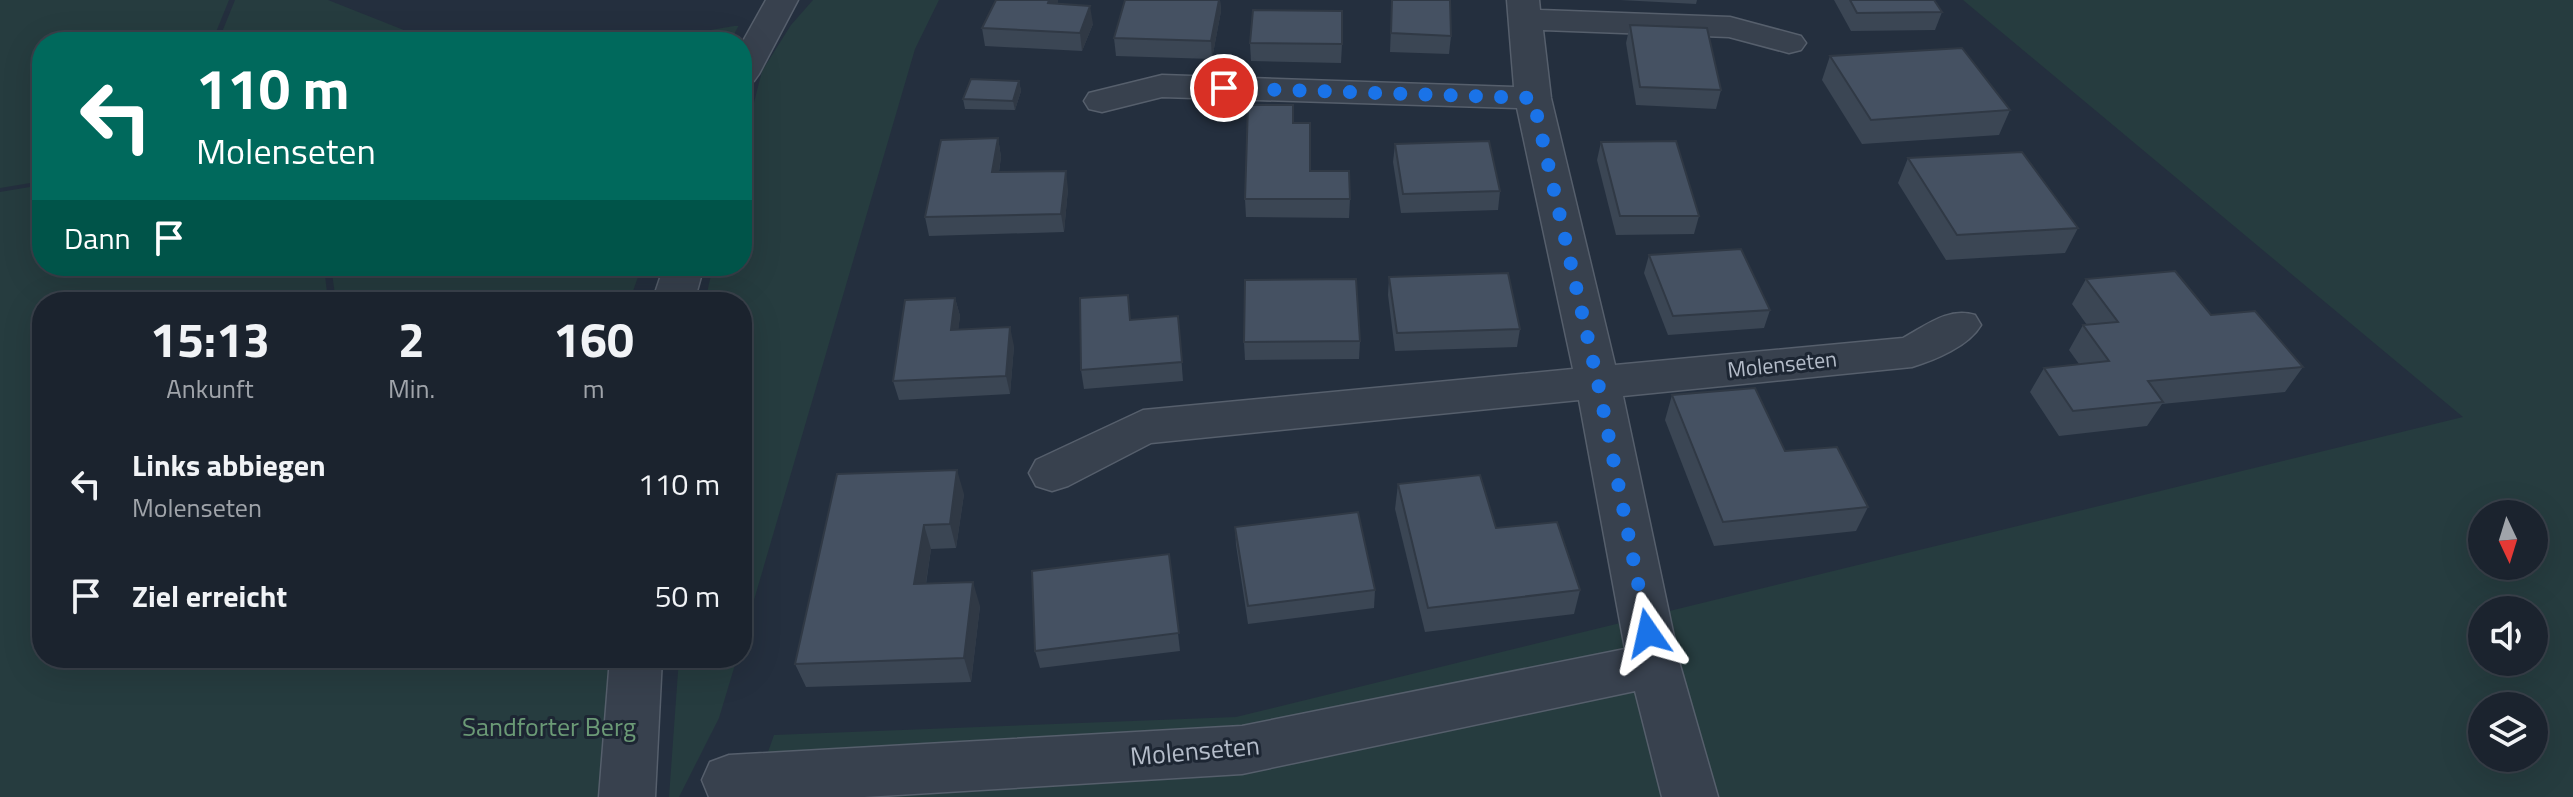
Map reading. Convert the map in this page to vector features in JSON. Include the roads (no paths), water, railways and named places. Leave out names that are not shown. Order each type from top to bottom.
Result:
[{"type":"street","points":[[752,56],[782,0]]},
{"type":"street","points":[[1690,797],[1654,665],[1598,383],[1533,98],[1523,9],[1730,27],[1789,43]]},
{"type":"street","points":[[1102,101],[1162,86],[1533,98]]},
{"type":"street","name":"Molenseten","points":[[1052,473],[1143,427],[1912,352],[1960,325]]},
{"type":"street","name":"Molenseten","points":[[729,780],[1242,750],[1654,665]]},
{"type":"street","points":[[627,797],[635,668]]},
{"type":"park label","name":"Sandforter Berg","points":[[549,727]]}]
